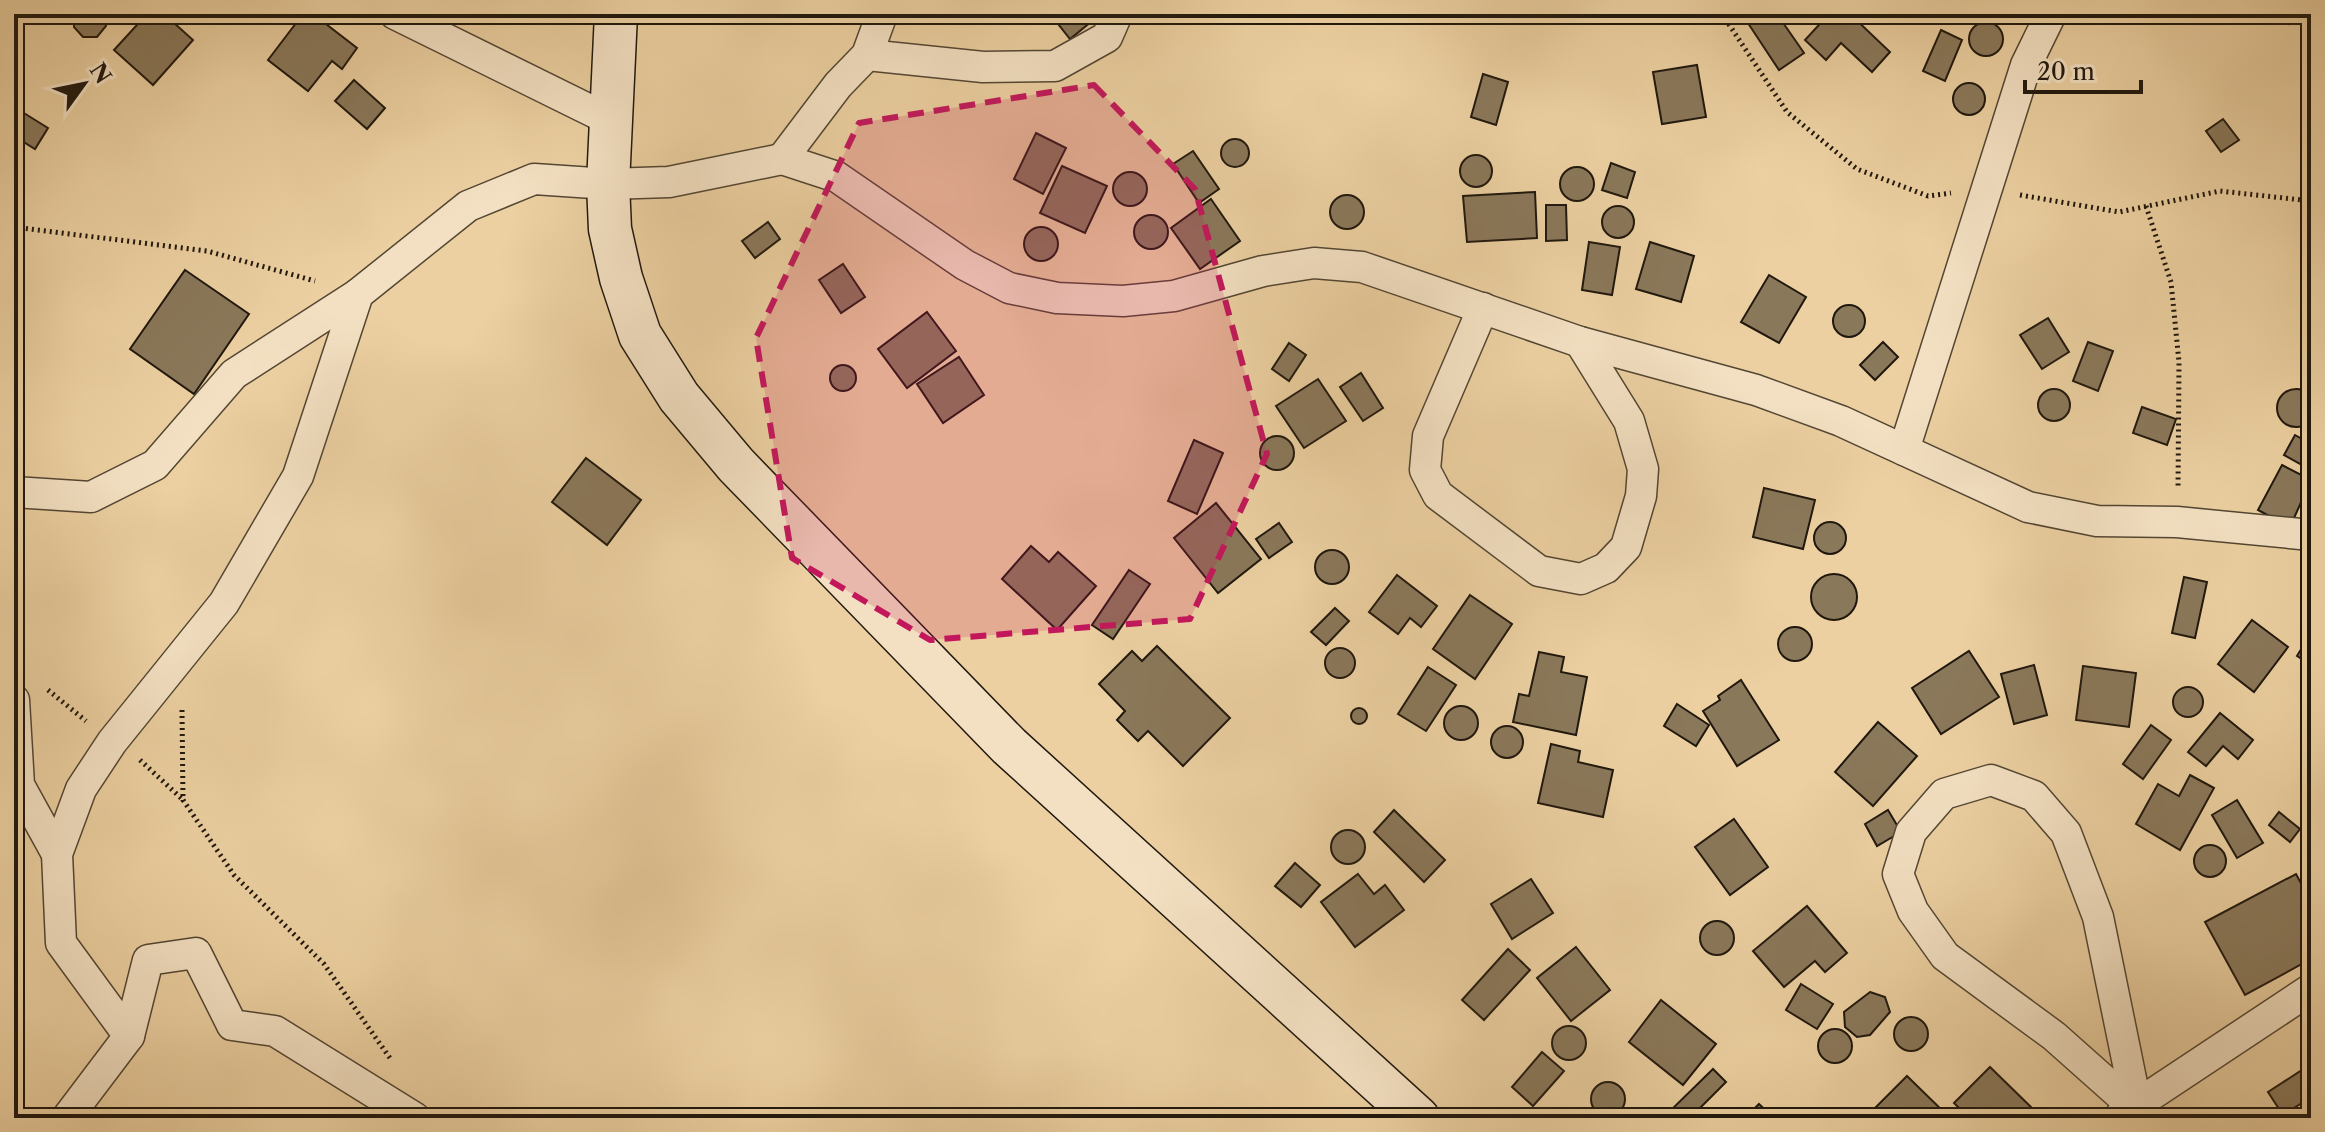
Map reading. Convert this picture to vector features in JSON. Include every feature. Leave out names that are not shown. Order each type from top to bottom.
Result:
[{"type":"street","points":[[395,14],[610,120]]},
{"type":"street","points":[[616,14],[608,184],[613,241],[640,335],[679,397],[736,465],[1009,746],[1418,1118]]},
{"type":"street","points":[[782,159],[838,85],[867,55],[882,14]]},
{"type":"street","points":[[867,55],[983,67],[1055,66],[1107,37],[1117,14]]},
{"type":"street","points":[[1904,450],[2022,79],[2051,14]]},
{"type":"street","points":[[14,492],[91,497],[155,465],[212,395],[234,374],[358,294],[468,206],[534,179],[608,184],[669,182],[782,159],[837,177],[965,265],[1009,288],[1057,298],[1123,301],[1174,296],[1263,271],[1314,263],[1362,267],[1580,342],[1756,390],[1841,421],[2028,507],[2097,521],[2177,522],[2311,535]]},
{"type":"street","points":[[129,1036],[61,943],[57,854],[81,789],[112,742],[224,603],[298,476],[358,294]]},
{"type":"street","points":[[1483,308],[1428,436],[1425,470],[1438,495],[1539,571],[1581,579],[1606,568],[1626,547],[1641,496],[1643,469],[1629,421],[1580,342]]},
{"type":"street","points":[[14,700],[19,785],[57,854]]},
{"type":"street","points":[[1991,780],[2034,796],[2066,833],[2098,917],[2130,1115],[2054,1036],[1945,956],[1913,911],[1898,874],[1911,832],[1944,794],[1991,780]]},
{"type":"street","points":[[67,1118],[129,1036],[148,960],[196,953],[232,1025],[275,1031],[415,1118]]},
{"type":"street","points":[[2130,1115],[2311,989]]},
{"type":"path","points":[[2146,206],[2171,282],[2179,362],[2177,522]]},
{"type":"path","points":[[14,227],[207,251],[358,294]]},
{"type":"path","points":[[181,656],[183,800],[234,875],[324,964],[395,1067]]},
{"type":"highlighted area","points":[[1094,85],[1195,189],[1267,454],[1190,619],[930,640],[792,558],[756,338],[859,123]]},
{"type":"building","points":[[74,14],[105,14],[106,26],[97,37],[83,37],[74,27]]},
{"type":"building","points":[[147,14],[164,14],[193,40],[153,85],[114,50]]},
{"type":"building","points":[[303,14],[313,14],[357,48],[342,69],[332,61],[308,91],[268,60]]},
{"type":"building","points":[[1086,14],[1092,21],[1070,39],[1051,15]]},
{"type":"building","points":[[1227,14],[1269,14],[1267,21]]},
{"type":"building","points":[[1742,14],[1777,14],[1804,53],[1779,70]]},
{"type":"building","points":[[1829,14],[1850,14],[1890,52],[1872,72],[1841,43],[1826,60],[1805,40]]},
{"type":"building","points":[[2277,14],[2297,14],[2289,24]]},
{"type":"building","points":[[1986,22],[1998,27],[2003,39],[1998,51],[1986,56],[1974,51],[1969,39],[1974,27]]},
{"type":"building","points":[[1941,30],[1962,40],[1945,81],[1923,71]]},
{"type":"building","points":[[1697,65],[1706,117],[1662,124],[1653,72]]},
{"type":"building","points":[[1483,74],[1508,82],[1496,125],[1471,117]]},
{"type":"building","points":[[354,80],[385,108],[367,129],[335,101]]},
{"type":"building","points":[[1969,83],[1980,88],[1985,99],[1980,110],[1969,115],[1958,110],[1953,99],[1958,88]]},
{"type":"building","points":[[19,110],[48,128],[35,149],[14,136],[14,118]]},
{"type":"building","points":[[2223,119],[2239,140],[2221,152],[2206,131]]},
{"type":"building","points":[[1036,133],[1066,148],[1043,194],[1014,179]]},
{"type":"building","points":[[1235,139],[1245,143],[1249,153],[1245,163],[1235,167],[1225,163],[1221,153],[1225,143]]},
{"type":"building","points":[[1193,151],[1219,189],[1199,203],[1173,164]]},
{"type":"building","points":[[1476,155],[1487,160],[1492,171],[1487,182],[1476,187],[1465,182],[1460,171],[1465,160]]},
{"type":"building","points":[[1611,163],[1635,172],[1627,198],[1602,190]]},
{"type":"building","points":[[1062,166],[1107,186],[1085,233],[1040,213]]},
{"type":"building","points":[[1577,167],[1589,172],[1594,184],[1589,196],[1577,201],[1565,196],[1560,184],[1565,172]]},
{"type":"building","points":[[1130,172],[1142,177],[1147,189],[1142,201],[1130,206],[1118,201],[1113,189],[1118,177]]},
{"type":"building","points":[[1535,192],[1537,238],[1467,242],[1463,196]]},
{"type":"building","points":[[1347,195],[1359,200],[1364,212],[1359,224],[1347,229],[1335,224],[1330,212],[1335,200]]},
{"type":"building","points":[[1211,199],[1240,241],[1200,269],[1171,228]]},
{"type":"building","points":[[1546,205],[1566,205],[1567,240],[1546,241]]},
{"type":"building","points":[[1618,206],[1629,211],[1634,222],[1629,233],[1618,238],[1607,233],[1602,222],[1607,211]]},
{"type":"building","points":[[1151,215],[1163,220],[1168,232],[1163,244],[1151,249],[1139,244],[1134,232],[1139,220]]},
{"type":"building","points":[[768,222],[780,239],[755,258],[742,241]]},
{"type":"building","points":[[1041,227],[1053,232],[1058,244],[1053,256],[1041,261],[1029,256],[1024,244],[1029,232]]},
{"type":"building","points":[[1589,242],[1620,247],[1612,295],[1582,290]]},
{"type":"building","points":[[1650,242],[1694,256],[1681,302],[1636,289]]},
{"type":"building","points":[[843,264],[865,297],[841,313],[819,280]]},
{"type":"building","points":[[185,270],[249,314],[194,394],[130,349]]},
{"type":"building","points":[[1769,275],[1806,297],[1779,343],[1741,322]]},
{"type":"building","points":[[1849,305],[1860,310],[1865,321],[1860,332],[1849,337],[1838,332],[1833,321],[1838,310]]},
{"type":"building","points":[[927,312],[956,351],[907,388],[878,349]]},
{"type":"building","points":[[2048,318],[2069,352],[2042,369],[2020,335]]},
{"type":"building","points":[[1883,342],[1898,357],[1875,380],[1860,365]]},
{"type":"building","points":[[2088,342],[2113,351],[2098,391],[2073,381]]},
{"type":"building","points":[[1289,343],[1306,355],[1289,381],[1272,369]]},
{"type":"building","points":[[959,357],[984,395],[943,423],[917,384]]},
{"type":"building","points":[[843,365],[852,369],[856,378],[852,387],[843,391],[834,387],[830,378],[834,369]]},
{"type":"building","points":[[1361,373],[1383,408],[1363,421],[1340,387]]},
{"type":"building","points":[[1318,379],[1346,421],[1304,448],[1276,406]]},
{"type":"building","points":[[2054,389],[2065,394],[2070,405],[2065,416],[2054,421],[2043,416],[2038,405],[2043,394]]},
{"type":"building","points":[[2296,389],[2309,395],[2315,408],[2309,421],[2296,427],[2283,421],[2277,408],[2283,395]]},
{"type":"building","points":[[2142,407],[2176,419],[2167,445],[2133,433]]},
{"type":"building","points":[[2295,435],[2311,444],[2311,470],[2284,455]]},
{"type":"building","points":[[1277,436],[1289,441],[1294,453],[1289,465],[1277,470],[1265,465],[1260,453],[1265,441]]},
{"type":"building","points":[[1194,440],[1223,453],[1197,514],[1168,501]]},
{"type":"building","points":[[586,458],[641,500],[607,545],[552,502]]},
{"type":"building","points":[[2282,465],[2311,480],[2290,527],[2258,510]]},
{"type":"building","points":[[1764,488],[1815,500],[1803,549],[1753,537]]},
{"type":"building","points":[[1216,503],[1261,559],[1218,593],[1174,538]]},
{"type":"building","points":[[1830,522],[1841,527],[1846,538],[1841,549],[1830,554],[1819,549],[1814,538],[1819,527]]},
{"type":"building","points":[[1279,523],[1292,542],[1269,558],[1256,539]]},
{"type":"building","points":[[1031,546],[1049,562],[1058,552],[1096,586],[1057,630],[1002,579]]},
{"type":"building","points":[[1332,550],[1344,555],[1349,567],[1344,579],[1332,584],[1320,579],[1315,567],[1320,555]]},
{"type":"building","points":[[1129,570],[1150,584],[1113,639],[1092,625]]},
{"type":"building","points":[[1834,574],[1850,581],[1857,597],[1850,613],[1834,620],[1818,613],[1811,597],[1818,581]]},
{"type":"building","points":[[1397,575],[1437,606],[1421,627],[1410,618],[1398,634],[1369,612]]},
{"type":"building","points":[[2184,577],[2207,582],[2195,638],[2172,633]]},
{"type":"building","points":[[1470,595],[1512,624],[1475,679],[1433,649]]},
{"type":"building","points":[[1335,608],[1349,621],[1326,645],[1311,632]]},
{"type":"building","points":[[2252,620],[2288,647],[2254,692],[2218,664]]},
{"type":"building","points":[[1795,627],[1807,632],[1812,644],[1807,656],[1795,661],[1783,656],[1778,644],[1783,632]]},
{"type":"building","points":[[2311,633],[2311,665],[2297,656]]},
{"type":"building","points":[[1157,646],[1230,718],[1183,766],[1148,731],[1138,741],[1117,720],[1125,711],[1099,684],[1132,651],[1142,661]]},
{"type":"building","points":[[1340,648],[1351,652],[1355,663],[1351,674],[1340,678],[1329,674],[1325,663],[1329,652]]},
{"type":"building","points":[[1969,651],[1999,697],[1941,734],[1912,688]]},
{"type":"building","points":[[1539,652],[1564,657],[1561,672],[1587,677],[1576,735],[1513,722],[1519,694],[1529,696]]},
{"type":"building","points":[[2034,665],[2047,715],[2014,724],[2001,674]]},
{"type":"building","points":[[2083,666],[2136,673],[2129,727],[2076,720]]},
{"type":"building","points":[[1428,667],[1456,685],[1426,731],[1398,714]]},
{"type":"building","points":[[1741,680],[1779,740],[1737,766],[1703,711]]},
{"type":"building","points":[[2188,687],[2194,688],[2202,696],[2202,708],[2194,716],[2188,717],[2182,716],[2174,708],[2173,702],[2174,696],[2182,688]]},
{"type":"building","points":[[1677,704],[1709,725],[1696,746],[1664,726]]},
{"type":"building","points":[[1461,706],[1473,711],[1478,723],[1473,735],[1461,740],[1449,735],[1444,723],[1449,711]]},
{"type":"building","points":[[1356,708],[1362,708],[1367,716],[1365,722],[1356,724],[1351,719],[1351,713]]},
{"type":"building","points":[[2220,713],[2253,740],[2238,759],[2223,746],[2206,766],[2188,752]]},
{"type":"building","points":[[1878,722],[1917,756],[1873,806],[1835,772]]},
{"type":"building","points":[[2151,725],[2171,740],[2143,779],[2123,764]]},
{"type":"building","points":[[1507,726],[1518,731],[1523,742],[1518,753],[1507,758],[1496,753],[1491,742],[1496,731]]},
{"type":"building","points":[[1551,744],[1580,751],[1578,762],[1613,770],[1603,817],[1538,803]]},
{"type":"building","points":[[2190,775],[2214,788],[2180,850],[2136,824],[2158,784],[2179,796]]},
{"type":"building","points":[[2237,800],[2263,843],[2237,858],[2212,815]]},
{"type":"building","points":[[1394,810],[1445,860],[1424,882],[1374,832]]},
{"type":"building","points":[[1888,810],[1901,832],[1877,846],[1865,824]]},
{"type":"building","points":[[2279,812],[2300,829],[2290,842],[2269,825]]},
{"type":"building","points":[[1734,819],[1768,867],[1730,895],[1695,847]]},
{"type":"building","points":[[1348,830],[1360,835],[1365,847],[1360,859],[1348,864],[1336,859],[1331,847],[1336,835]]},
{"type":"building","points":[[2210,845],[2221,850],[2226,861],[2221,872],[2210,877],[2199,872],[2194,861],[2199,850]]},
{"type":"building","points":[[1295,863],[1320,885],[1301,907],[1275,886]]},
{"type":"building","points":[[1358,874],[1374,894],[1385,885],[1404,910],[1355,947],[1321,902]]},
{"type":"building","points":[[2296,874],[2311,902],[2311,959],[2245,995],[2205,922]]},
{"type":"building","points":[[1531,879],[1553,913],[1512,939],[1491,904]]},
{"type":"building","points":[[1807,906],[1847,953],[1825,972],[1815,961],[1784,987],[1753,951]]},
{"type":"building","points":[[1717,921],[1729,926],[1734,938],[1729,950],[1717,955],[1705,950],[1700,938],[1705,926]]},
{"type":"building","points":[[1576,947],[1610,990],[1571,1021],[1537,978]]},
{"type":"building","points":[[1508,949],[1530,970],[1484,1020],[1462,1000]]},
{"type":"building","points":[[1801,984],[1833,1004],[1817,1029],[1786,1010]]},
{"type":"building","points":[[1870,992],[1885,997],[1890,1012],[1870,1035],[1857,1037],[1845,1027],[1844,1012]]},
{"type":"building","points":[[1661,1000],[1716,1044],[1683,1085],[1629,1042]]},
{"type":"building","points":[[1911,1017],[1923,1022],[1928,1034],[1923,1046],[1911,1051],[1899,1046],[1894,1034],[1899,1022]]},
{"type":"building","points":[[1569,1026],[1581,1031],[1586,1043],[1581,1055],[1569,1060],[1557,1055],[1552,1043],[1557,1031]]},
{"type":"building","points":[[1835,1029],[1847,1034],[1852,1046],[1847,1058],[1835,1063],[1823,1058],[1818,1046],[1823,1034]]},
{"type":"building","points":[[1542,1052],[1564,1071],[1533,1106],[1512,1087]]},
{"type":"building","points":[[1990,1067],[2035,1111],[2028,1118],[1969,1118],[1954,1103]]},
{"type":"building","points":[[1713,1069],[1726,1082],[1690,1118],[1674,1118],[1669,1112]]},
{"type":"building","points":[[2302,1070],[2311,1084],[2311,1097],[2283,1115],[2268,1092]]},
{"type":"building","points":[[1907,1076],[1950,1118],[1866,1117]]},
{"type":"building","points":[[1608,1082],[1620,1087],[1625,1099],[1620,1111],[1608,1116],[1596,1111],[1591,1099],[1596,1087]]},
{"type":"building","points":[[1759,1104],[1774,1118],[1745,1118]]}]
